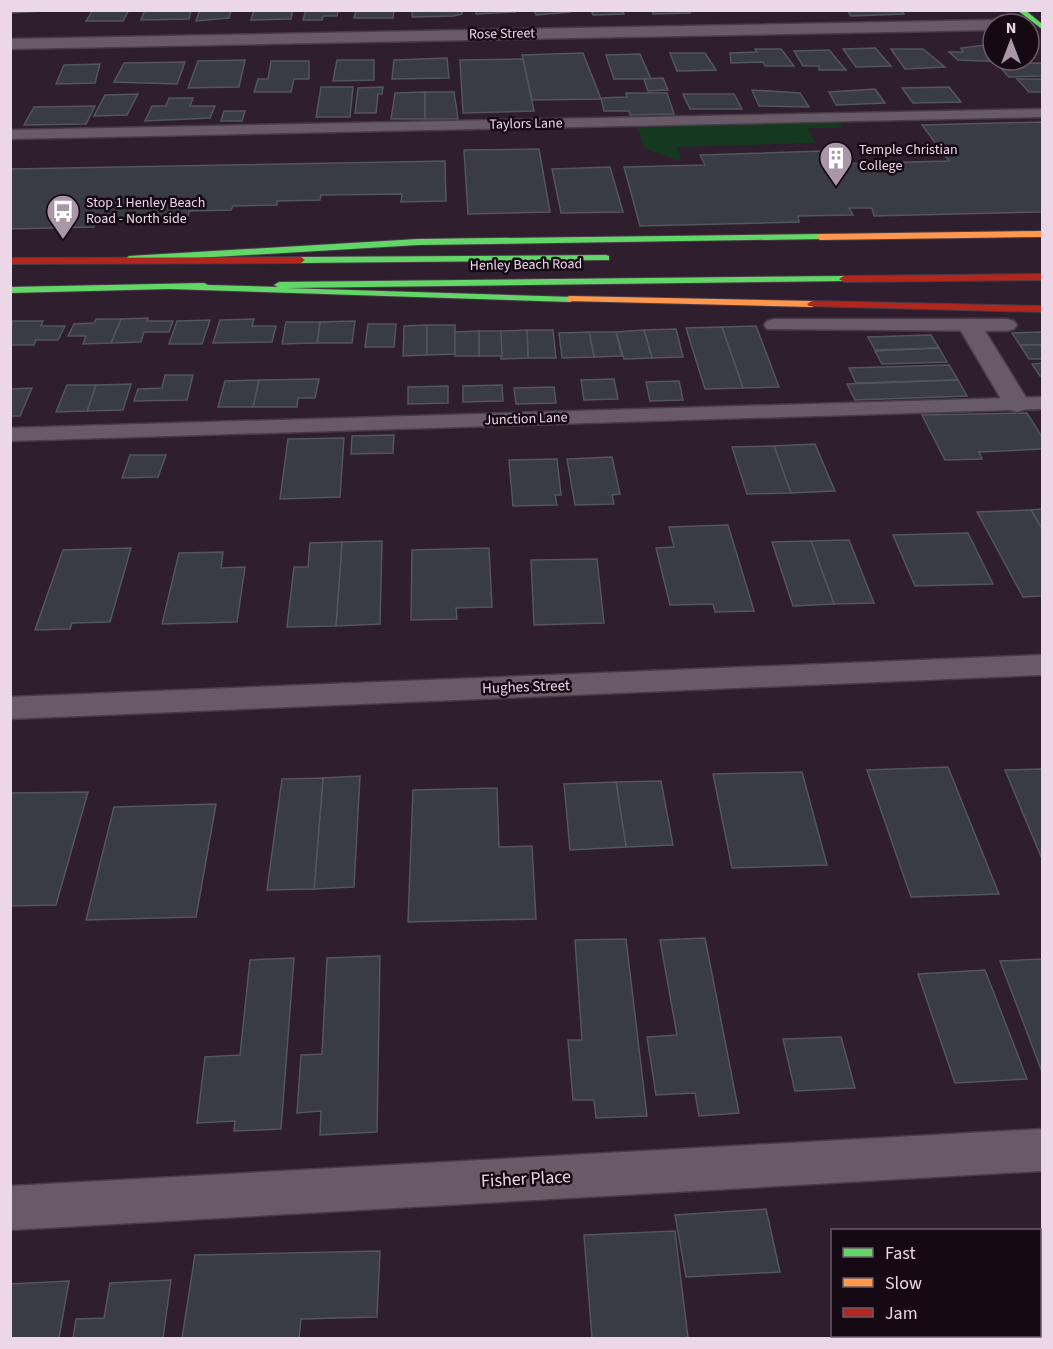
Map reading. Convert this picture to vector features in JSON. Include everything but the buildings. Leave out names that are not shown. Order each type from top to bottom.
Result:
[{"type":"main road","points":[[129,259],[418,242],[1042,234]]},
{"type":"main road","name":"Henley Beach Road","points":[[10,261],[619,258]]},
{"type":"main road","name":"Henley Beach Road","points":[[10,290],[1042,277]]},
{"type":"main road","points":[[170,287],[564,299],[1042,309]]},
{"type":"street","name":"Rose Street","points":[[10,44],[981,25]]},
{"type":"street","points":[[970,326],[1017,404]]},
{"type":"street","name":"Hughes Street","points":[[10,708],[1042,665]]},
{"type":"street","name":"Fisher Place","points":[[10,1208],[1042,1150]]},
{"type":"lane","name":"Taylors Lane","points":[[10,135],[1042,113]]},
{"type":"lane","points":[[774,325],[1007,325]]},
{"type":"lane","name":"Junction Lane","points":[[10,435],[1042,403]]},
{"type":"green space","points":[[838,121],[843,128],[808,128],[815,143],[677,147],[682,162],[644,148],[637,125]]},
{"type":"traffic: fast","points":[[1020,10],[1042,27]]},
{"type":"traffic: fast","points":[[129,259],[418,242],[820,237]]},
{"type":"traffic: fast","points":[[301,260],[606,258]]},
{"type":"traffic: fast","points":[[279,285],[844,279]]},
{"type":"traffic: fast","points":[[10,290],[204,286]]},
{"type":"traffic: fast","points":[[170,287],[570,299]]},
{"type":"traffic: slow","points":[[820,237],[1042,234]]},
{"type":"traffic: slow","points":[[570,299],[812,304]]},
{"type":"traffic: jam","points":[[10,261],[301,260]]},
{"type":"traffic: jam","points":[[844,279],[1042,277]]},
{"type":"traffic: jam","points":[[812,304],[1042,309]]},
{"type":"place","name":"Temple Christian College","points":[[836,187]]},
{"type":"place","name":"Stop 1 Henley Beach Road - North side","points":[[63,240]]}]
